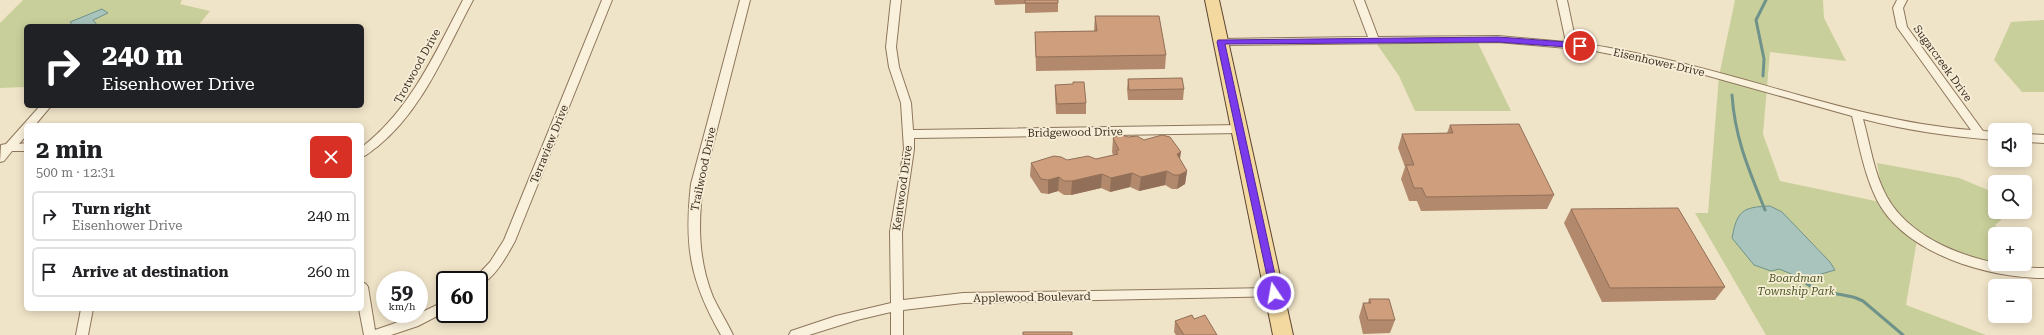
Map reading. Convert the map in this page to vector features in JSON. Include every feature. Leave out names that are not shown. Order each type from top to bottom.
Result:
[{"type":"main road","points":[[1212,0],[1283,335]]},
{"type":"street","name":"Trotwood Drive","points":[[364,151],[388,132],[404,114],[468,0]]},
{"type":"street","name":"Terraview Drive","points":[[487,271],[494,264],[509,241],[607,0]]},
{"type":"street","name":"Trailwood Drive","points":[[727,335],[714,313],[701,282],[694,248],[693,212],[697,184],[745,0]]},
{"type":"street","name":"Kentwood Drive","points":[[896,0],[891,37],[892,52],[894,67],[906,104],[909,134],[908,164],[899,206],[896,232],[897,335]]},
{"type":"street","points":[[1359,0],[1374,40]]},
{"type":"street","points":[[1562,0],[1571,37],[1571,45]]},
{"type":"street","name":"Sugarcreek Drive","points":[[1902,0],[1898,8],[1902,27],[1980,135]]},
{"type":"street","name":"Eisenhower Drive","points":[[1221,42],[1498,39],[1571,45],[1638,56],[1680,65],[1857,115],[1924,130],[1988,136]]},
{"type":"street","points":[[31,123],[44,108]]},
{"type":"street","points":[[1857,115],[1878,189],[1888,207],[1904,224],[1935,246],[1978,264],[2012,272],[2044,273]]},
{"type":"street","points":[[0,158],[5,148],[24,130]]},
{"type":"street","name":"Bridgewood Drive","points":[[909,134],[1240,130]]},
{"type":"street","points":[[2032,138],[2044,139]]},
{"type":"street","points":[[5,148],[24,147]]},
{"type":"street","name":"Applewood Boulevard","points":[[795,335],[822,324],[862,313],[927,301],[963,298],[1274,293]]},
{"type":"street","points":[[364,299],[370,335]]},
{"type":"street","points":[[82,335],[87,311]]},
{"type":"street","points":[[376,335],[414,322],[436,311]]},
{"type":"green space","points":[[23,0],[182,0],[180,4],[210,11],[200,24],[24,24],[24,87],[0,88],[0,23]]},
{"type":"green space","name":"Boardman Township Park","points":[[1735,0],[1823,0],[1824,18],[1846,61],[1770,52],[1763,134],[1780,181],[1885,203],[1918,234],[1906,305],[1986,335],[1766,335],[1695,213],[1708,213],[1719,76]]},
{"type":"green space","points":[[2044,20],[2044,92],[2022,92],[1994,60],[2011,22]]},
{"type":"green space","points":[[1476,39],[1511,111],[1415,111],[1399,76],[1374,40]]},
{"type":"green space","points":[[1877,163],[1959,178],[1988,190],[1988,219],[2002,219],[1995,225],[1997,227],[1988,227],[1988,262],[1965,256],[1949,249],[1918,231],[1905,220],[1894,207],[1883,190]]},
{"type":"water","points":[[102,9],[108,13],[93,20],[96,24],[72,24],[70,22]]},
{"type":"water","points":[[1770,206],[1782,212],[1830,262],[1835,270],[1804,279],[1779,269],[1771,271],[1754,265],[1732,238],[1734,229],[1742,212],[1747,209]]},
{"type":"building","points":[[1025,0],[1058,0],[1058,3],[1025,3]]},
{"type":"building","points":[[1095,16],[1159,16],[1166,55],[1036,57],[1035,32],[1097,31]]},
{"type":"building","points":[[1182,78],[1184,89],[1129,90],[1128,79]]},
{"type":"building","points":[[1073,82],[1084,82],[1086,103],[1057,104],[1055,85],[1073,84]]},
{"type":"building","points":[[1519,124],[1554,195],[1426,197],[1422,188],[1414,188],[1406,165],[1414,165],[1402,134],[1453,133],[1450,125]]},
{"type":"building","points":[[1120,134],[1128,137],[1137,136],[1144,140],[1162,135],[1170,137],[1181,152],[1177,154],[1187,171],[1179,175],[1174,175],[1167,171],[1141,177],[1132,173],[1111,178],[1102,174],[1072,181],[1064,181],[1059,177],[1048,180],[1041,179],[1031,163],[1054,156],[1067,160],[1088,156],[1096,159],[1118,154],[1116,151],[1119,150],[1113,138]]},
{"type":"building","points":[[1678,208],[1725,287],[1610,288],[1571,209]]},
{"type":"building","points":[[1369,299],[1389,299],[1395,320],[1368,320],[1363,303],[1371,303]]},
{"type":"building","points":[[1192,315],[1194,319],[1205,315],[1217,335],[1184,335],[1175,321]]},
{"type":"building","points":[[1023,332],[1072,332],[1072,335],[1023,335]]},
{"type":"waterway","points":[[1763,76],[1764,59],[1756,20],[1766,0]]},
{"type":"waterway","points":[[1732,95],[1736,126],[1748,168],[1765,210]]},
{"type":"waterway","points":[[1798,273],[1808,285],[1815,289],[1856,298],[1863,301],[1903,335]]},
{"type":"route","points":[[1274,293],[1221,42],[1251,40],[1498,39],[1551,42],[1580,46]]}]
